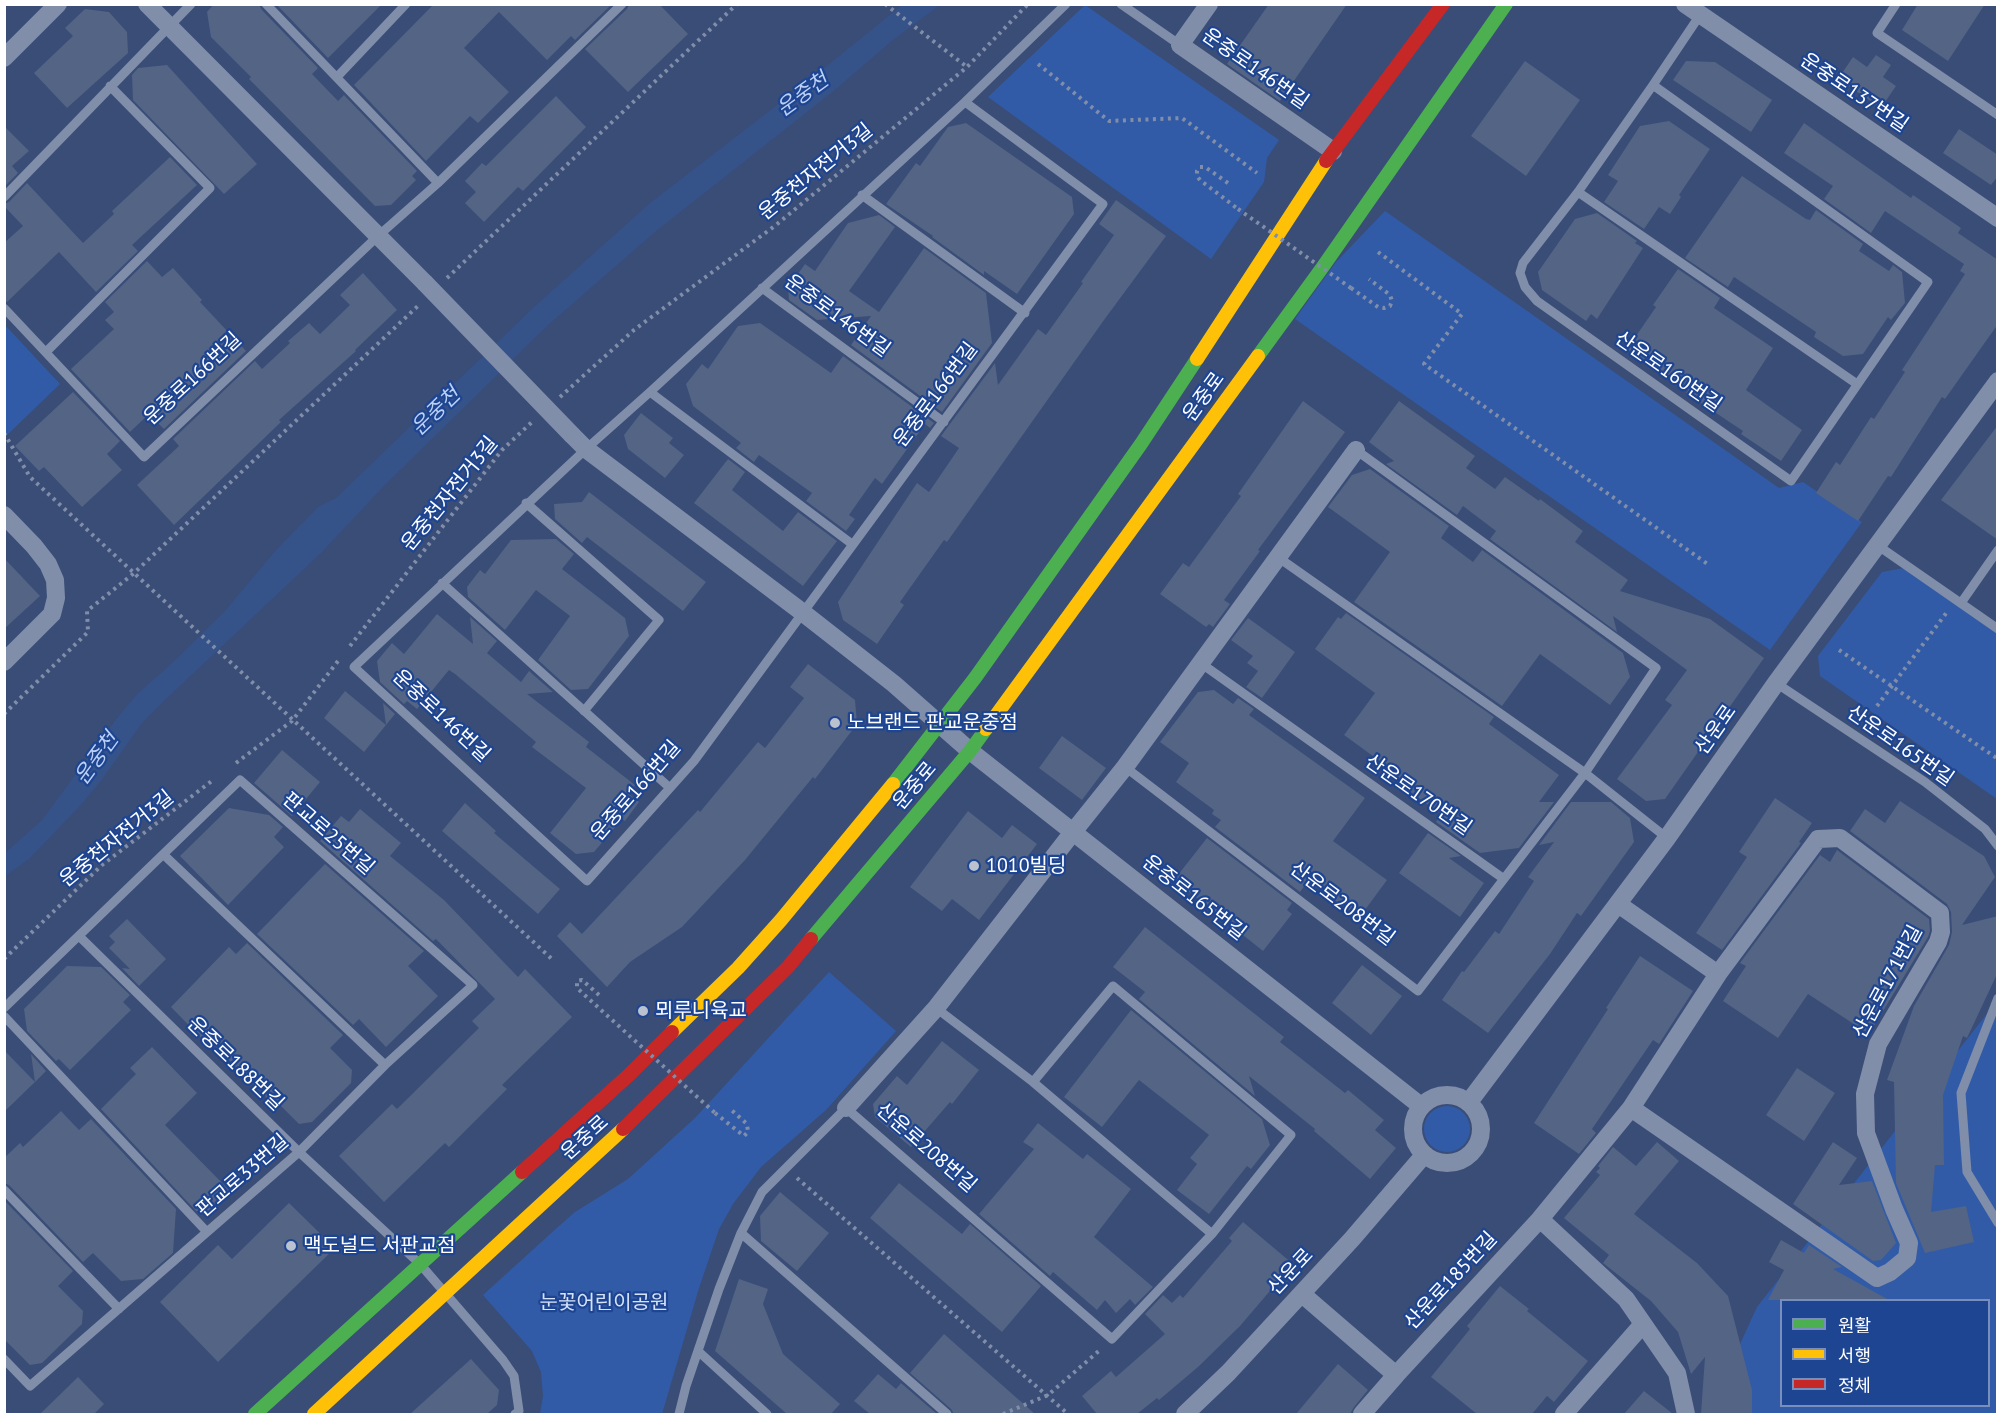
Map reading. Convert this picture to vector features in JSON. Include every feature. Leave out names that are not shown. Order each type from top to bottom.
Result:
[{"type":"main road","name":"운중로","points":[[255,1414],[584,1118],[738,968],[781,920],[939,725],[1141,444],[1333,151],[1443,4]]},
{"type":"main road","name":"운중로","points":[[314,1414],[654,1101],[788,968],[970,751],[1322,268],[1506,4]]},
{"type":"street","points":[[4,58],[58,4]]},
{"type":"street","points":[[147,4],[586,448],[894,684],[939,725]]},
{"type":"street","points":[[1180,45],[1209,4]]},
{"type":"street","name":"운중로137번길","points":[[1685,4],[1704,10],[1998,218]]},
{"type":"street","name":"운중로146번길","points":[[1180,45],[1333,151]]},
{"type":"street","name":"산운로","points":[[1469,1102],[1667,838],[1776,683],[1998,381]]},
{"type":"street","name":"산운로208번길","points":[[846,1108],[936,1008],[1125,767],[1356,450]]},
{"type":"street","points":[[4,515],[34,546],[48,564],[56,580],[56,598],[52,614],[4,662]]},
{"type":"street","name":"운중로165번길","points":[[939,725],[1420,1106]]},
{"type":"street","name":"산운로171번길","points":[[1587,1162],[1631,1108],[1718,974],[1818,839],[1840,838],[1940,913],[1941,932],[1938,942],[1878,1044],[1865,1094],[1866,1133],[1909,1243],[1907,1258],[1890,1272],[1877,1278],[1631,1108]]},
{"type":"street","points":[[1618,903],[1718,974]]},
{"type":"street","points":[[1449,1094],[1460,1096],[1469,1102],[1476,1110],[1481,1131],[1479,1142],[1473,1151],[1465,1158],[1444,1163],[1433,1161],[1424,1155],[1417,1147],[1412,1126],[1420,1106],[1439,1095],[1449,1094]]},
{"type":"street","name":"산운로","points":[[1185,1414],[1228,1373],[1302,1294],[1424,1155]]},
{"type":"street","name":"산운로185번길","points":[[1362,1414],[1540,1219],[1587,1162]]},
{"type":"street","points":[[1540,1219],[1626,1299],[1677,1373],[1686,1414]]},
{"type":"street","points":[[1302,1294],[1396,1375]]},
{"type":"street","points":[[1563,1414],[1642,1324]]},
{"type":"lane","points":[[4,197],[190,4]]},
{"type":"lane","points":[[266,4],[438,183]]},
{"type":"lane","points":[[337,77],[406,4]]},
{"type":"lane","name":"운중로166번길","points":[[4,308],[144,457],[378,236],[438,183],[622,4]]},
{"type":"lane","name":"운중로146번길","points":[[587,881],[354,667],[526,503],[965,102],[1066,4]]},
{"type":"lane","name":"운중로146번길","points":[[1121,4],[1180,45]]},
{"type":"lane","points":[[1896,4],[1877,33],[1998,116]]},
{"type":"lane","name":"산운로160번길","points":[[1653,85],[1929,282],[1791,481],[1537,301],[1525,288],[1520,273],[1523,263],[1578,192],[1704,10]]},
{"type":"lane","points":[[46,352],[210,188],[110,86]]},
{"type":"lane","name":"운중로166번길","points":[[587,881],[693,761],[1103,204],[965,102]]},
{"type":"lane","points":[[1578,192],[1857,384]]},
{"type":"lane","points":[[862,195],[1024,313]]},
{"type":"lane","name":"운중로146번길","points":[[762,288],[944,422]]},
{"type":"lane","points":[[650,392],[852,544]]},
{"type":"lane","points":[[1356,450],[1656,668],[1585,773],[1504,879]]},
{"type":"lane","points":[[526,503],[659,620],[584,711]]},
{"type":"lane","points":[[1877,546],[1998,629]]},
{"type":"lane","points":[[1961,603],[1998,550]]},
{"type":"lane","points":[[1279,558],[1585,773],[1667,838]]},
{"type":"lane","points":[[442,583],[670,788]]},
{"type":"lane","name":"산운로170번길","points":[[1202,664],[1504,879]]},
{"type":"lane","name":"산운로165번길","points":[[1776,683],[1925,783],[1985,829],[1998,846]]},
{"type":"lane","name":"산운로208번길","points":[[1125,767],[1418,991],[1504,879]]},
{"type":"lane","name":"판교로25번길","points":[[4,1008],[240,780],[473,985]]},
{"type":"lane","points":[[164,855],[385,1065]]},
{"type":"lane","name":"운중로188번길","points":[[80,937],[299,1152],[420,1264],[503,1360],[514,1376],[517,1414]]},
{"type":"lane","name":"판교로33번길","points":[[4,1359],[30,1386],[299,1152],[385,1065],[473,985]]},
{"type":"lane","points":[[1033,1082],[1113,986],[1291,1135],[1212,1234],[1112,1340]]},
{"type":"lane","points":[[1998,998],[1961,1093],[1967,1172],[1998,1223]]},
{"type":"lane","points":[[936,1008],[1033,1082],[1212,1234]]},
{"type":"lane","points":[[4,1016],[207,1232]]},
{"type":"lane","name":"산운로208번길","points":[[679,1414],[719,1289],[741,1233],[762,1192],[784,1167],[846,1108],[1112,1340]]},
{"type":"lane","points":[[4,1190],[119,1309]]},
{"type":"lane","points":[[741,1233],[947,1414]]},
{"type":"lane","points":[[698,1351],[766,1414]]},
{"type":"path","points":[[885,4],[968,67]]},
{"type":"path","name":"운중천자전거3길","points":[[553,403],[634,330],[776,225],[968,67],[1028,4]]},
{"type":"path","points":[[1038,64],[1109,121],[1182,118],[1257,172]]},
{"type":"path","points":[[1228,183],[1205,167],[1200,167],[1197,171],[1200,180],[1351,288],[1378,306],[1384,308],[1390,306],[1390,295],[1369,279]]},
{"type":"path","points":[[1378,252],[1462,314],[1424,364],[1709,565]]},
{"type":"path","name":"운중천자전거3길","points":[[235,764],[291,718],[502,450],[536,418]]},
{"type":"path","points":[[4,433],[30,477],[554,961]]},
{"type":"path","points":[[4,714],[88,632],[87,611],[133,574]]},
{"type":"path","points":[[1877,706],[1950,609]]},
{"type":"path","points":[[1839,650],[1998,759]]},
{"type":"path","name":"운중천자전거3길","points":[[4,959],[102,865],[216,778]]},
{"type":"path","points":[[600,995],[582,980],[577,981],[577,988],[715,1113],[744,1136],[748,1132],[747,1124],[729,1108]]},
{"type":"path","points":[[784,1167],[1068,1414]]},
{"type":"path","points":[[1003,1414],[1048,1395],[1112,1340]]},
{"type":"green space","points":[[1085,5],[1279,140],[1267,158],[1264,182],[1211,259],[988,97]]},
{"type":"green space","points":[[1385,211],[1779,488],[1803,482],[1862,522],[1770,650],[1295,319],[1336,262]]},
{"type":"green space","points":[[5,325],[60,384],[5,437]]},
{"type":"green space","points":[[1904,568],[1997,633],[1997,799],[1820,676],[1818,656],[1882,572]]},
{"type":"green space","name":"눈꽃어린이공원","points":[[829,972],[896,1031],[826,1110],[761,1167],[733,1204],[719,1229],[699,1288],[662,1414],[540,1414],[543,1396],[541,1372],[532,1351],[483,1295],[575,1212],[628,1179],[695,1118]]},
{"type":"green space","points":[[1997,1001],[1997,1414],[1708,1414],[1757,1307]]},
{"type":"green space","points":[[1447,1106],[1463,1113],[1470,1129],[1463,1145],[1447,1152],[1431,1145],[1424,1129],[1431,1113]]},
{"type":"water","name":"운중천","points":[[902,5],[940,5],[893,40],[835,90],[655,232],[546,327],[384,486],[321,553],[142,723],[101,781],[79,807],[29,859],[5,876],[5,853],[42,820],[138,693],[224,612],[276,550],[318,507],[336,498],[535,306],[650,203]]},
{"type":"building","points":[[214,4],[259,4],[261,9],[318,68],[312,74],[338,101],[344,95],[417,171],[412,176],[416,180],[391,205],[375,206],[249,79],[251,77],[211,37],[207,12]]},
{"type":"building","points":[[276,4],[382,4],[328,58]]},
{"type":"building","points":[[434,4],[612,4],[575,40],[571,36],[547,60],[499,12],[464,48],[509,92],[478,123],[470,116],[426,161],[354,85]]},
{"type":"building","points":[[629,4],[659,4],[688,34],[628,92],[585,49],[627,9]]},
{"type":"building","points":[[1269,4],[1347,4],[1280,101],[1227,64]]},
{"type":"building","points":[[1918,4],[1985,4],[1948,61],[1902,30]]},
{"type":"building","points":[[85,9],[109,12],[127,32],[128,53],[67,108],[34,73],[73,36],[65,28]]},
{"type":"building","points":[[1876,55],[1891,65],[1883,77],[1896,86],[1881,108],[1838,79],[1853,57],[1867,67]]},
{"type":"building","points":[[1525,61],[1580,100],[1526,176],[1471,136]]},
{"type":"building","points":[[1686,61],[1715,62],[1772,100],[1751,132],[1673,80]]},
{"type":"building","points":[[167,65],[257,164],[224,194],[133,100],[132,75],[138,68]]},
{"type":"building","points":[[556,96],[586,127],[523,191],[518,187],[484,222],[465,203],[476,192],[465,181],[482,163],[486,166]]},
{"type":"building","points":[[1669,121],[1710,149],[1679,195],[1681,197],[1670,214],[1659,207],[1644,229],[1604,202],[1618,181],[1608,175],[1640,126]]},
{"type":"building","points":[[966,123],[1072,197],[1074,214],[1017,294],[984,271],[984,275],[886,204],[916,163],[920,166],[948,127]]},
{"type":"building","points":[[1804,123],[1911,198],[1913,195],[1961,228],[1958,233],[1998,260],[1998,324],[1945,399],[1942,397],[1891,477],[1888,476],[1858,521],[1816,493],[1836,462],[1840,465],[1871,417],[1874,419],[1905,372],[1902,370],[1965,274],[1960,271],[1964,264],[1885,211],[1871,233],[1824,199],[1833,186],[1784,153]]},
{"type":"building","points":[[4,126],[29,151],[12,166],[18,173],[4,187]]},
{"type":"building","points":[[1959,129],[1998,155],[1998,176],[1991,185],[1943,153]]},
{"type":"building","points":[[170,157],[197,185],[132,245],[138,251],[96,292],[59,252],[7,302],[4,301],[4,243],[23,226],[4,204],[9,202],[27,183],[83,243],[114,214],[112,211]]},
{"type":"building","points":[[1742,176],[1806,219],[1810,220],[1816,210],[1863,244],[1859,251],[1889,271],[1893,265],[1902,272],[1905,303],[1891,320],[1888,317],[1863,354],[1843,356],[1814,337],[1816,332],[1734,277],[1728,287],[1685,258]]},
{"type":"building","points":[[1116,200],[1166,236],[947,542],[944,540],[900,602],[904,605],[877,644],[843,620],[838,602],[917,483],[929,492],[959,448],[941,436],[995,363],[998,385],[1038,329],[1046,335],[1083,283],[1081,282],[1114,235],[1099,224]]},
{"type":"building","points":[[1597,213],[1637,241],[1635,243],[1643,248],[1597,319],[1591,314],[1586,321],[1542,290],[1538,272],[1575,219]]},
{"type":"building","points":[[879,215],[895,227],[849,291],[879,312],[924,248],[986,293],[992,343],[942,412],[851,345],[871,316],[817,320],[789,300],[788,288],[805,264],[815,271],[848,223]]},
{"type":"building","points":[[147,261],[162,277],[173,268],[202,300],[200,302],[246,351],[164,429],[149,414],[130,432],[71,369],[114,329],[105,320],[114,312],[105,302]]},
{"type":"building","points":[[1678,269],[1720,298],[1714,308],[1773,348],[1746,390],[1802,430],[1781,461],[1741,434],[1743,431],[1686,393],[1688,390],[1627,349],[1656,307],[1653,305]]},
{"type":"building","points":[[363,273],[397,310],[356,351],[279,420],[281,422],[174,525],[137,485],[179,446],[173,439],[255,361],[262,369],[290,343],[288,341],[309,323],[320,334],[350,305],[340,295]]},
{"type":"building","points":[[760,323],[831,373],[843,356],[934,423],[930,428],[925,424],[882,484],[875,478],[849,515],[855,519],[846,531],[806,501],[812,493],[759,455],[754,462],[736,448],[741,443],[693,406],[686,384],[702,364],[708,369],[738,326]]},
{"type":"building","points":[[73,392],[120,441],[107,454],[122,470],[82,507],[44,467],[39,471],[15,446]]},
{"type":"building","points":[[1303,401],[1345,432],[1224,600],[1230,604],[1213,627],[1209,624],[1206,627],[1160,594],[1183,563],[1189,567],[1241,496],[1238,494]]},
{"type":"building","points":[[1399,401],[1475,456],[1466,468],[1495,489],[1505,477],[1539,501],[1540,499],[1583,531],[1575,542],[1628,580],[1620,591],[1710,619],[1764,658],[1665,799],[1646,801],[1617,779],[1672,705],[1665,700],[1687,670],[1613,616],[1617,632],[1490,539],[1496,531],[1463,506],[1457,515],[1386,464],[1394,461],[1369,442]]},
{"type":"building","points":[[641,413],[673,438],[669,443],[684,455],[665,478],[628,449],[624,435]]},
{"type":"building","points":[[1998,425],[1998,540],[1941,500]]},
{"type":"building","points":[[728,459],[745,472],[732,490],[783,531],[798,512],[837,541],[803,586],[694,503]]},
{"type":"building","points":[[1370,469],[1449,526],[1441,538],[1473,562],[1482,550],[1623,653],[1630,677],[1610,705],[1540,654],[1502,706],[1354,602],[1390,552],[1328,507],[1352,475]]},
{"type":"building","points":[[589,492],[706,582],[683,611],[587,537],[582,543],[555,519],[554,504],[582,502]]},
{"type":"building","points":[[556,539],[574,554],[562,569],[625,618],[629,636],[588,689],[571,690],[538,660],[570,616],[536,590],[505,630],[468,597],[467,587],[480,570],[485,574],[511,540]]},
{"type":"building","points":[[4,558],[40,596],[4,629]]},
{"type":"building","points":[[1346,613],[1494,717],[1489,724],[1559,775],[1539,802],[1554,802],[1519,848],[1480,853],[1436,822],[1441,814],[1395,781],[1399,775],[1344,735],[1375,693],[1315,649],[1338,617],[1341,619]]},
{"type":"building","points":[[437,614],[473,644],[470,617],[497,641],[487,653],[521,682],[529,671],[553,692],[527,694],[589,742],[586,747],[635,785],[629,794],[639,802],[625,821],[622,819],[594,852],[576,854],[550,833],[586,788],[532,747],[536,742],[455,674],[449,670],[417,709],[407,701],[404,704],[380,682],[377,661],[392,643],[404,654]]},
{"type":"building","points":[[1248,618],[1295,652],[1262,698],[1246,687],[1258,671],[1247,663],[1253,656],[1231,640]]},
{"type":"building","points":[[808,664],[855,700],[857,724],[815,779],[813,777],[745,860],[682,927],[630,962],[607,987],[557,936],[570,922],[582,934],[698,810],[700,812],[758,742],[765,748],[804,698],[790,687]]},
{"type":"building","points":[[1214,690],[1233,704],[1238,698],[1254,709],[1249,715],[1365,798],[1333,841],[1387,880],[1359,918],[1308,881],[1300,892],[1215,827],[1221,820],[1212,814],[1214,810],[1176,782],[1189,763],[1160,742],[1198,692]]},
{"type":"building","points":[[345,691],[386,725],[364,752],[324,718]]},
{"type":"building","points":[[383,703],[395,714],[386,725]]},
{"type":"building","points":[[1062,736],[1106,768],[1082,800],[1039,768]]},
{"type":"building","points":[[282,750],[320,782],[292,816],[254,783]]},
{"type":"building","points":[[1775,798],[1812,823],[1799,842],[1801,843],[1722,950],[1696,933],[1747,857],[1739,852]]},
{"type":"building","points":[[1900,801],[1984,856],[1995,877],[1962,925],[1998,916],[1998,972],[1967,1038],[1963,1036],[1943,1095],[1944,1165],[1935,1165],[1931,1212],[1966,1206],[1974,1242],[1925,1253],[1896,1183],[1894,1082],[1887,1080],[1914,1006],[1949,945],[1952,932],[1951,912],[1947,904],[1850,831],[1865,809],[1885,823]]},
{"type":"building","points":[[1571,802],[1611,802],[1630,818],[1634,842],[1581,916],[1577,913],[1550,954],[1488,1033],[1442,1000],[1462,971],[1464,972],[1495,931],[1499,934],[1534,881],[1528,877],[1554,842],[1539,845]]},
{"type":"building","points":[[465,803],[496,831],[494,833],[560,889],[538,914],[442,831]]},
{"type":"building","points":[[229,808],[269,815],[283,827],[274,837],[284,847],[228,905],[180,856]]},
{"type":"building","points":[[360,809],[401,843],[390,856],[444,900],[518,977],[525,969],[572,1017],[502,1085],[507,1089],[449,1147],[445,1143],[384,1202],[339,1156],[392,1104],[397,1109],[479,1028],[472,1021],[495,999],[436,939],[433,941],[320,841],[341,816],[349,822]]},
{"type":"building","name":"1010빌딩","points":[[968,811],[1002,838],[1012,825],[1037,844],[979,920],[952,899],[942,911],[910,887]]},
{"type":"building","points":[[1428,833],[1461,856],[1449,858],[1484,883],[1460,917],[1399,873]]},
{"type":"building","points":[[1207,838],[1292,903],[1287,910],[1292,914],[1263,951],[1174,880]]},
{"type":"building","points":[[1837,850],[1929,919],[1930,931],[1869,1034],[1808,994],[1778,1038],[1723,1001],[1746,966],[1740,963],[1820,855],[1830,862]]},
{"type":"building","points":[[325,864],[424,951],[408,966],[438,996],[386,1047],[359,1019],[353,1025],[257,934]]},
{"type":"building","points":[[127,919],[166,959],[139,986],[122,968],[130,969],[109,948],[115,942],[109,936]]},
{"type":"building","points":[[1145,927],[1284,1037],[1280,1042],[1345,1093],[1348,1090],[1384,1120],[1375,1130],[1396,1148],[1370,1179],[1314,1131],[1315,1129],[1249,1076],[1255,1096],[1139,999],[1145,992],[1113,967]]},
{"type":"building","points":[[247,943],[343,1035],[330,1048],[352,1070],[351,1083],[312,1122],[299,1124],[271,1096],[268,1099],[213,1044],[210,1047],[171,1007],[229,947],[236,954]]},
{"type":"building","points":[[1640,956],[1693,991],[1659,1044],[1653,1040],[1592,1129],[1596,1133],[1579,1154],[1534,1123]]},
{"type":"building","points":[[1362,965],[1402,996],[1371,1035],[1332,1003]]},
{"type":"building","points":[[67,966],[101,967],[130,995],[123,1002],[131,1010],[70,1070],[59,1059],[56,1061],[27,1031],[24,1009]]},
{"type":"building","points":[[1131,1010],[1262,1119],[1270,1145],[1251,1169],[1247,1166],[1209,1214],[1177,1190],[1197,1164],[1190,1158],[1209,1135],[1139,1080],[1102,1127],[1064,1097]]},
{"type":"building","points":[[942,1041],[979,1070],[952,1104],[950,1102],[911,1147],[875,1117],[873,1104],[897,1076],[907,1085]]},
{"type":"building","points":[[152,1047],[197,1093],[165,1125],[232,1193],[213,1212],[196,1211],[101,1109],[136,1074],[130,1068]]},
{"type":"building","points":[[4,1050],[35,1082],[4,1112]]},
{"type":"building","points":[[31,1054],[46,1071],[35,1082]]},
{"type":"building","points":[[1797,1068],[1835,1093],[1804,1141],[1766,1115]]},
{"type":"building","points":[[61,1111],[79,1130],[91,1119],[176,1209],[173,1253],[143,1279],[121,1281],[93,1253],[83,1262],[9,1185],[4,1183],[4,1158],[20,1143],[23,1147]]},
{"type":"building","points":[[1038,1123],[1083,1159],[1087,1154],[1131,1189],[1094,1237],[1153,1287],[1135,1305],[1130,1299],[1116,1313],[1105,1300],[1097,1310],[1053,1272],[1050,1276],[979,1214],[1034,1149],[1023,1142]]},
{"type":"building","points":[[1657,1142],[1679,1161],[1634,1214],[1697,1263],[1728,1296],[1752,1390],[1752,1414],[1701,1414],[1705,1357],[1691,1374],[1678,1332],[1651,1301],[1603,1263],[1609,1255],[1564,1218],[1600,1175],[1596,1172],[1600,1168],[1598,1166],[1613,1147],[1636,1166]]},
{"type":"building","points":[[1833,1142],[1857,1158],[1839,1185],[1872,1181],[1896,1243],[1881,1260],[1873,1261],[1793,1204]]},
{"type":"building","points":[[899,1183],[962,1234],[970,1224],[1041,1286],[1002,1332],[870,1218]]},
{"type":"building","points":[[780,1192],[829,1233],[797,1271],[761,1241],[760,1216]]},
{"type":"building","points":[[4,1200],[73,1271],[58,1286],[83,1311],[82,1324],[42,1363],[30,1365],[4,1339]]},
{"type":"building","points":[[289,1203],[335,1248],[218,1362],[160,1302],[218,1245],[232,1259]]},
{"type":"building","points":[[1243,1222],[1293,1264],[1240,1326],[1198,1367],[1159,1400],[1157,1398],[1137,1414],[1097,1414],[1082,1396],[1111,1371],[1116,1377],[1165,1334],[1145,1314],[1163,1295],[1172,1303],[1180,1295],[1183,1298],[1232,1241],[1229,1238]]},
{"type":"building","points":[[1781,1240],[1804,1253],[1809,1245],[1842,1267],[1833,1269],[1887,1299],[1768,1300],[1784,1270],[1769,1262]]},
{"type":"building","points":[[739,1279],[768,1289],[763,1304],[783,1354],[840,1404],[831,1414],[787,1414],[715,1351]]},
{"type":"building","points":[[1500,1286],[1588,1361],[1554,1402],[1547,1396],[1532,1414],[1477,1414],[1431,1377],[1470,1329],[1467,1326]]},
{"type":"building","points":[[944,1334],[1035,1414],[954,1414],[910,1373]]},
{"type":"building","points":[[471,1359],[499,1390],[497,1405],[487,1414],[410,1414]]},
{"type":"building","points":[[1338,1364],[1368,1390],[1350,1414],[1296,1414]]},
{"type":"building","points":[[878,1374],[896,1389],[901,1383],[937,1414],[870,1414],[854,1401]]},
{"type":"building","points":[[78,1377],[104,1404],[94,1414],[40,1414]]},
{"type":"building","points":[[1644,1391],[1673,1414],[1624,1414]]},
{"type":"traffic: fast","points":[[1258,356],[1506,4]]},
{"type":"traffic: fast","points":[[893,784],[975,678],[1141,444],[1197,359]]},
{"type":"traffic: fast","points":[[811,939],[986,729]]},
{"type":"traffic: fast","points":[[255,1414],[522,1172]]},
{"type":"traffic: slow","points":[[1197,359],[1326,161]]},
{"type":"traffic: slow","points":[[986,729],[1258,356]]},
{"type":"traffic: slow","points":[[672,1032],[738,968],[781,920],[893,784]]},
{"type":"traffic: slow","points":[[314,1414],[623,1129]]},
{"type":"traffic: jam","points":[[1326,161],[1443,4]]},
{"type":"traffic: jam","points":[[623,1129],[788,967],[811,939]]},
{"type":"traffic: jam","points":[[522,1172],[630,1074],[672,1032]]},
{"type":"place","name":"노브랜드 판교운중점","points":[[835,723]]},
{"type":"place","name":"1010빌딩","points":[[974,866]]},
{"type":"place","name":"뫼루니육교","points":[[643,1011]]},
{"type":"place","name":"맥도널드 서판교점","points":[[291,1246]]}]
